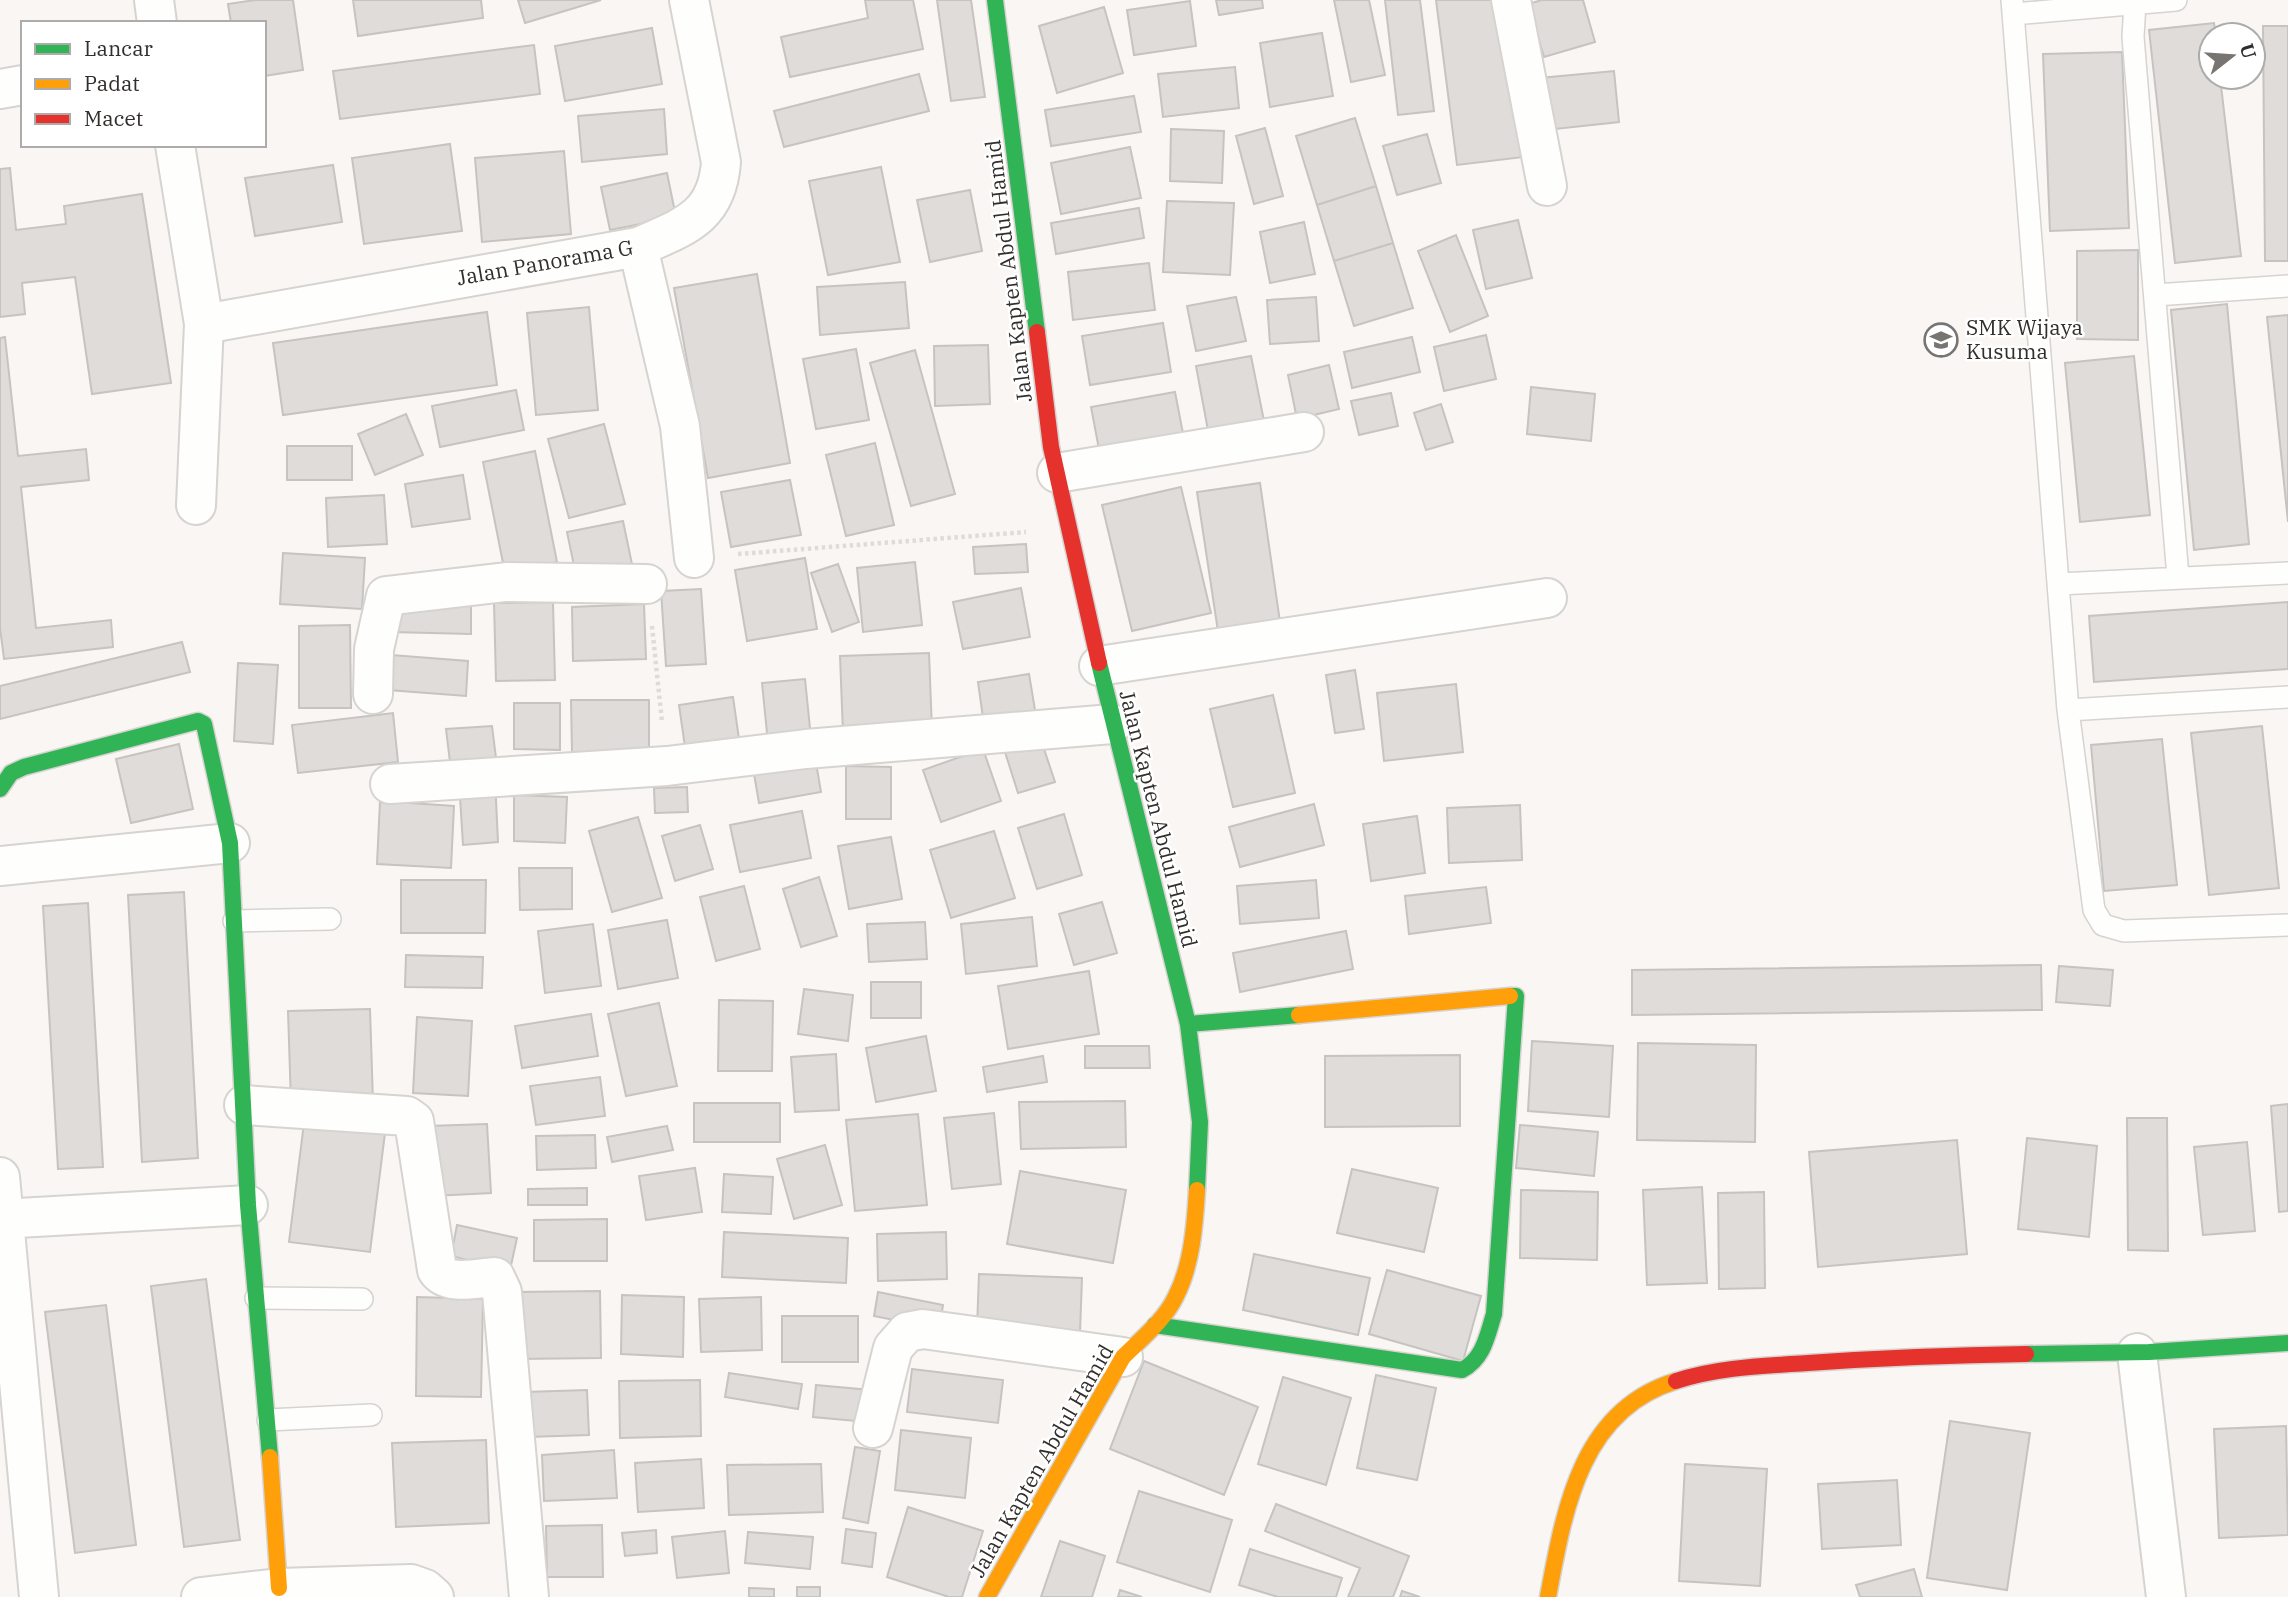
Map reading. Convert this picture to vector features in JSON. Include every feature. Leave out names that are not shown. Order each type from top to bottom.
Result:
[{"type":"street","points":[[155,0],[157,21]]},
{"type":"street","name":"Jalan Panorama G","points":[[204,324],[638,247],[686,226],[700,216],[720,179],[720,152],[689,0]]},
{"type":"street","name":"Jalan Kapten Abdul Hamid","points":[[987,1597],[1123,1357],[1155,1325],[1176,1297],[1188,1262],[1197,1194],[1200,1122],[1188,1024],[1112,724],[1057,473],[995,0]]},
{"type":"street","points":[[1511,0],[1547,186]]},
{"type":"street","points":[[0,89],[21,85]]},
{"type":"street","points":[[175,147],[204,324],[196,505]]},
{"type":"street","points":[[638,247],[680,426],[694,558]]},
{"type":"street","points":[[1057,473],[1304,432]]},
{"type":"street","points":[[373,694],[374,649],[386,596],[506,582],[647,584]]},
{"type":"street","points":[[1099,666],[1547,598]]},
{"type":"street","points":[[0,789],[11,773],[24,767],[198,721],[204,724],[208,734],[230,843],[248,1205],[268,1420],[279,1588]]},
{"type":"street","points":[[390,784],[667,766],[806,749],[1112,724]]},
{"type":"street","points":[[0,866],[230,843]]},
{"type":"street","points":[[1155,1325],[1462,1370],[1472,1366],[1481,1355],[1494,1314],[1516,996],[1188,1024]]},
{"type":"street","points":[[244,1105],[407,1116],[414,1121],[437,1270],[442,1277],[450,1279],[495,1277],[502,1292],[529,1597]]},
{"type":"street","points":[[0,1177],[1,1219],[39,1597]]},
{"type":"street","points":[[1,1219],[248,1205]]},
{"type":"street","points":[[873,1428],[893,1348],[907,1332],[923,1329],[1123,1357]]},
{"type":"street","points":[[1548,1597],[1567,1496],[1602,1430],[1621,1409],[1642,1394],[1692,1377],[1740,1368],[1882,1357],[2137,1353],[2288,1343]]},
{"type":"street","points":[[2137,1353],[2166,1597]]},
{"type":"street","points":[[201,1597],[279,1588],[411,1584],[425,1589],[434,1597]]},
{"type":"lane","points":[[2176,0],[2013,7],[2068,710],[2094,910],[2100,922],[2124,931],[2288,925]]},
{"type":"lane","points":[[2135,3],[2133,37],[2178,577]]},
{"type":"lane","points":[[2155,295],[2288,286]]},
{"type":"lane","points":[[2058,584],[2288,573]]},
{"type":"lane","points":[[2068,710],[2288,697]]},
{"type":"lane","points":[[234,922],[330,919]]},
{"type":"lane","points":[[256,1298],[362,1299]]},
{"type":"lane","points":[[268,1420],[371,1415]]},
{"type":"path","points":[[694,558],[1069,528]]},
{"type":"path","points":[[647,584],[667,766]]},
{"type":"building","points":[[255,0],[293,0],[303,70],[266,76],[266,21],[231,21],[228,4]]},
{"type":"building","points":[[353,0],[481,0],[483,18],[358,36]]},
{"type":"building","points":[[518,0],[601,0],[525,23]]},
{"type":"building","points":[[865,0],[913,0],[923,49],[790,77],[781,37],[868,18]]},
{"type":"building","points":[[937,0],[971,0],[985,97],[951,101]]},
{"type":"building","points":[[1216,0],[1262,0],[1263,8],[1219,15]]},
{"type":"building","points":[[1334,0],[1369,0],[1385,75],[1351,82]]},
{"type":"building","points":[[1385,0],[1420,0],[1434,111],[1398,115]]},
{"type":"building","points":[[1436,0],[1504,0],[1524,157],[1457,165]]},
{"type":"building","points":[[1542,0],[1583,0],[1595,42],[1544,57],[1528,4]]},
{"type":"building","points":[[1190,1],[1196,46],[1134,55],[1127,10]]},
{"type":"building","points":[[1104,7],[1123,73],[1057,93],[1039,26]]},
{"type":"building","points":[[2197,25],[2197,91],[2222,91],[2241,256],[2175,263],[2149,30]]},
{"type":"building","points":[[2267,26],[2288,26],[2288,261],[2265,261],[2264,91],[2267,91]]},
{"type":"building","points":[[652,28],[662,84],[565,101],[555,46]]},
{"type":"building","points":[[1322,33],[1333,96],[1270,107],[1260,43]]},
{"type":"building","points":[[534,45],[540,94],[340,119],[333,71]]},
{"type":"building","points":[[2122,52],[2129,228],[2050,231],[2043,54]]},
{"type":"building","points":[[1235,67],[1239,108],[1163,117],[1158,74]]},
{"type":"building","points":[[1614,71],[1619,122],[1546,130],[1540,78]]},
{"type":"building","points":[[919,74],[929,111],[784,147],[774,111]]},
{"type":"building","points":[[1134,96],[1141,132],[1051,146],[1045,110]]},
{"type":"building","points":[[664,109],[667,154],[582,162],[578,116]]},
{"type":"building","points":[[1355,118],[1376,186],[1317,205],[1296,136]]},
{"type":"building","points":[[1265,128],[1283,196],[1254,204],[1236,136]]},
{"type":"building","points":[[1171,129],[1224,131],[1222,183],[1170,181]]},
{"type":"building","points":[[1427,134],[1441,183],[1397,195],[1383,146]]},
{"type":"building","points":[[450,144],[462,231],[364,244],[352,158]]},
{"type":"building","points":[[1130,147],[1141,198],[1061,214],[1051,163]]},
{"type":"building","points":[[564,151],[571,234],[482,242],[475,158]]},
{"type":"building","points":[[333,165],[342,222],[255,236],[245,178]]},
{"type":"building","points":[[881,167],[900,262],[828,275],[809,181]]},
{"type":"building","points":[[10,168],[16,230],[66,224],[64,206],[142,194],[171,383],[92,394],[75,277],[22,283],[25,314],[0,317],[0,169]]},
{"type":"building","points":[[667,173],[676,217],[610,230],[601,187]]},
{"type":"building","points":[[1376,186],[1393,243],[1334,261],[1317,205]]},
{"type":"building","points":[[970,190],[982,251],[930,262],[917,200]]},
{"type":"building","points":[[1167,201],[1234,203],[1230,275],[1163,272]]},
{"type":"building","points":[[1139,208],[1144,238],[1056,254],[1051,223]]},
{"type":"building","points":[[1518,220],[1532,278],[1486,289],[1473,230]]},
{"type":"building","points":[[1304,222],[1315,274],[1270,283],[1260,232]]},
{"type":"building","points":[[1456,235],[1488,316],[1450,332],[1418,251]]},
{"type":"building","points":[[1393,243],[1413,308],[1354,326],[1334,261]]},
{"type":"building","points":[[2138,250],[2138,340],[2077,339],[2077,251]]},
{"type":"building","points":[[1149,263],[1155,310],[1073,320],[1068,272]]},
{"type":"building","points":[[757,274],[790,463],[708,478],[674,288]]},
{"type":"building","points":[[905,282],[909,328],[820,335],[817,287]]},
{"type":"building","points":[[1236,297],[1246,341],[1196,351],[1187,306]]},
{"type":"building","points":[[1316,297],[1319,341],[1270,344],[1267,300]]},
{"type":"building","points":[[2227,304],[2249,544],[2194,550],[2171,310]]},
{"type":"building","points":[[589,307],[598,410],[536,415],[527,313]]},
{"type":"building","points":[[487,312],[497,385],[283,415],[273,343]]},
{"type":"building","points":[[2288,315],[2288,522],[2267,317]]},
{"type":"building","points":[[1163,323],[1171,372],[1090,385],[1082,336]]},
{"type":"building","points":[[1486,335],[1496,379],[1444,391],[1434,347]]},
{"type":"building","points":[[5,337],[18,456],[86,449],[89,480],[21,487],[36,628],[111,620],[113,647],[4,659],[0,628],[0,338]]},
{"type":"building","points":[[1412,337],[1420,372],[1352,388],[1344,352]]},
{"type":"building","points":[[988,345],[990,404],[935,406],[934,346]]},
{"type":"building","points":[[856,349],[869,420],[816,429],[803,359]]},
{"type":"building","points":[[915,350],[955,494],[911,506],[870,363]]},
{"type":"building","points":[[1251,356],[1266,431],[1210,441],[1196,366]]},
{"type":"building","points":[[2134,356],[2150,515],[2080,522],[2065,363]]},
{"type":"building","points":[[1329,365],[1339,409],[1297,419],[1288,375]]},
{"type":"building","points":[[1531,387],[1595,394],[1591,441],[1527,434]]},
{"type":"building","points":[[516,390],[524,430],[440,447],[432,406]]},
{"type":"building","points":[[1175,392],[1186,449],[1102,465],[1091,407]]},
{"type":"building","points":[[1391,393],[1398,426],[1359,435],[1351,401]]},
{"type":"building","points":[[1441,404],[1453,442],[1426,450],[1414,413]]},
{"type":"building","points":[[406,414],[423,455],[375,475],[358,434]]},
{"type":"building","points":[[604,424],[625,504],[569,518],[548,439]]},
{"type":"building","points":[[875,443],[894,525],[846,536],[826,455]]},
{"type":"building","points":[[287,446],[352,446],[352,480],[287,480]]},
{"type":"building","points":[[535,451],[557,562],[505,573],[483,462]]},
{"type":"building","points":[[463,475],[470,519],[412,527],[405,484]]},
{"type":"building","points":[[790,480],[801,535],[731,547],[721,492]]},
{"type":"building","points":[[1260,483],[1281,629],[1219,638],[1197,492]]},
{"type":"building","points":[[1181,487],[1211,613],[1132,631],[1102,505]]},
{"type":"building","points":[[384,495],[387,544],[328,547],[326,498]]},
{"type":"building","points":[[623,521],[633,569],[577,580],[567,532]]},
{"type":"building","points":[[1026,544],[1028,572],[975,574],[973,547]]},
{"type":"building","points":[[283,553],[365,558],[362,609],[280,604]]},
{"type":"building","points":[[805,558],[817,629],[747,641],[735,570]]},
{"type":"building","points":[[915,562],[922,625],[863,632],[857,568]]},
{"type":"building","points":[[838,564],[859,622],[832,632],[811,573]]},
{"type":"building","points":[[1021,588],[1030,637],[963,649],[953,602]]},
{"type":"building","points":[[701,589],[706,664],[666,666],[661,591]]},
{"type":"building","points":[[391,602],[471,603],[471,634],[390,632]]},
{"type":"building","points":[[553,602],[555,680],[496,681],[494,603]]},
{"type":"building","points":[[2288,602],[2288,669],[2094,682],[2089,616]]},
{"type":"building","points":[[644,604],[646,659],[573,661],[572,607]]},
{"type":"building","points":[[350,625],[351,708],[299,708],[299,626]]},
{"type":"building","points":[[182,642],[190,672],[0,719],[0,686]]},
{"type":"building","points":[[929,653],[932,730],[843,733],[840,656]]},
{"type":"building","points":[[391,655],[468,661],[466,696],[388,690]]},
{"type":"building","points":[[238,663],[278,665],[273,744],[234,741]]},
{"type":"building","points":[[1355,670],[1364,729],[1335,733],[1326,675]]},
{"type":"building","points":[[1029,674],[1036,716],[984,725],[978,682]]},
{"type":"building","points":[[805,679],[811,738],[768,743],[762,683]]},
{"type":"building","points":[[1456,684],[1463,752],[1384,761],[1377,693]]},
{"type":"building","points":[[1273,695],[1295,793],[1233,807],[1210,709]]},
{"type":"building","points":[[733,697],[741,753],[687,761],[679,705]]},
{"type":"building","points":[[571,700],[649,700],[649,752],[572,752]]},
{"type":"building","points":[[514,703],[560,703],[560,750],[514,749]]},
{"type":"building","points":[[393,713],[398,762],[298,773],[292,725]]},
{"type":"building","points":[[492,726],[496,758],[450,762],[446,729]]},
{"type":"building","points":[[2262,726],[2279,888],[2209,895],[2191,733]]},
{"type":"building","points":[[1040,737],[1055,782],[1018,793],[1004,749]]},
{"type":"building","points":[[2162,739],[2177,885],[2104,891],[2091,745]]},
{"type":"building","points":[[179,744],[193,809],[131,823],[116,759]]},
{"type":"building","points":[[983,749],[1001,801],[941,822],[923,770]]},
{"type":"building","points":[[815,757],[821,792],[759,803],[753,768]]},
{"type":"building","points":[[846,766],[891,767],[891,819],[846,819]]},
{"type":"building","points":[[495,779],[498,842],[463,845],[459,781]]},
{"type":"building","points":[[687,787],[688,812],[655,813],[654,788]]},
{"type":"building","points":[[514,795],[567,797],[565,843],[514,841]]},
{"type":"building","points":[[380,801],[454,806],[451,868],[377,864]]},
{"type":"building","points":[[1314,804],[1324,845],[1240,867],[1229,827]]},
{"type":"building","points":[[1520,805],[1522,860],[1449,863],[1447,808]]},
{"type":"building","points":[[802,811],[811,858],[740,872],[730,825]]},
{"type":"building","points":[[1064,814],[1082,875],[1037,889],[1018,828]]},
{"type":"building","points":[[1417,816],[1425,873],[1371,881],[1363,824]]},
{"type":"building","points":[[638,817],[662,898],[612,912],[589,831]]},
{"type":"building","points":[[700,825],[713,869],[675,881],[662,836]]},
{"type":"building","points":[[994,831],[1015,898],[951,918],[930,850]]},
{"type":"building","points":[[891,837],[902,899],[849,909],[838,846]]},
{"type":"building","points":[[519,868],[572,868],[572,909],[520,910]]},
{"type":"building","points":[[819,877],[837,936],[801,947],[783,889]]},
{"type":"building","points":[[401,880],[486,880],[485,933],[401,933]]},
{"type":"building","points":[[1316,880],[1319,918],[1240,924],[1237,886]]},
{"type":"building","points":[[744,886],[760,949],[716,961],[700,897]]},
{"type":"building","points":[[1486,887],[1491,923],[1409,934],[1405,896]]},
{"type":"building","points":[[184,892],[198,1158],[142,1162],[128,895]]},
{"type":"building","points":[[1102,902],[1117,953],[1074,965],[1059,914]]},
{"type":"building","points":[[88,903],[103,1167],[58,1169],[43,906]]},
{"type":"building","points":[[1032,917],[1037,966],[966,974],[961,924]]},
{"type":"building","points":[[667,920],[678,978],[618,989],[608,930]]},
{"type":"building","points":[[925,922],[927,959],[869,962],[867,924]]},
{"type":"building","points":[[593,924],[601,986],[545,993],[538,931]]},
{"type":"building","points":[[1346,931],[1353,969],[1240,992],[1233,953]]},
{"type":"building","points":[[406,955],[483,957],[482,988],[405,987]]},
{"type":"building","points":[[2041,965],[2042,1010],[1632,1015],[1632,970]]},
{"type":"building","points":[[2059,966],[2113,970],[2110,1006],[2056,1002]]},
{"type":"building","points":[[1089,971],[1099,1034],[1008,1049],[998,986]]},
{"type":"building","points":[[871,982],[921,982],[921,1018],[871,1018]]},
{"type":"building","points":[[804,989],[853,995],[848,1041],[798,1034]]},
{"type":"building","points":[[719,1000],[773,1001],[772,1071],[718,1071]]},
{"type":"building","points":[[659,1003],[677,1086],[626,1096],[608,1014]]},
{"type":"building","points":[[370,1009],[373,1102],[291,1103],[288,1011]]},
{"type":"building","points":[[591,1014],[598,1056],[522,1068],[515,1026]]},
{"type":"building","points":[[417,1017],[472,1021],[468,1096],[413,1093]]},
{"type":"building","points":[[926,1036],[936,1091],[876,1102],[866,1048]]},
{"type":"building","points":[[1532,1041],[1613,1046],[1609,1117],[1528,1111]]},
{"type":"building","points":[[1638,1043],[1756,1045],[1755,1142],[1637,1140]]},
{"type":"building","points":[[1085,1046],[1149,1046],[1150,1068],[1085,1068]]},
{"type":"building","points":[[836,1054],[839,1110],[795,1112],[791,1057]]},
{"type":"building","points":[[1460,1055],[1460,1126],[1325,1127],[1325,1056]]},
{"type":"building","points":[[1043,1056],[1047,1082],[987,1092],[983,1067]]},
{"type":"building","points":[[600,1077],[605,1116],[536,1125],[530,1086]]},
{"type":"building","points":[[1125,1101],[1126,1147],[1021,1149],[1019,1102]]},
{"type":"building","points":[[694,1103],[780,1103],[780,1142],[694,1142]]},
{"type":"building","points":[[2288,1104],[2288,1211],[2279,1212],[2271,1106]]},
{"type":"building","points":[[994,1113],[1001,1184],[952,1189],[944,1118]]},
{"type":"building","points":[[918,1114],[927,1205],[855,1211],[846,1120]]},
{"type":"building","points":[[2127,1118],[2167,1118],[2168,1251],[2128,1250]]},
{"type":"building","points":[[304,1123],[385,1133],[370,1252],[289,1242]]},
{"type":"building","points":[[487,1124],[491,1193],[433,1196],[429,1126]]},
{"type":"building","points":[[1520,1125],[1598,1132],[1594,1176],[1516,1168]]},
{"type":"building","points":[[667,1126],[673,1150],[612,1162],[607,1137]]},
{"type":"building","points":[[595,1135],[596,1168],[537,1170],[536,1136]]},
{"type":"building","points":[[2027,1138],[2097,1146],[2089,1237],[2018,1229]]},
{"type":"building","points":[[1957,1140],[1967,1254],[1818,1267],[1809,1152]]},
{"type":"building","points":[[2247,1142],[2255,1231],[2203,1235],[2194,1147]]},
{"type":"building","points":[[825,1145],[842,1205],[794,1219],[777,1159]]},
{"type":"building","points":[[695,1168],[702,1212],[646,1220],[639,1176]]},
{"type":"building","points":[[1352,1169],[1438,1188],[1424,1252],[1337,1233]]},
{"type":"building","points":[[1020,1171],[1126,1190],[1113,1263],[1007,1244]]},
{"type":"building","points":[[724,1174],[773,1177],[771,1214],[722,1212]]},
{"type":"building","points":[[1702,1187],[1707,1283],[1647,1285],[1643,1190]]},
{"type":"building","points":[[587,1188],[587,1205],[528,1205],[528,1189]]},
{"type":"building","points":[[1521,1190],[1598,1192],[1597,1260],[1520,1258]]},
{"type":"building","points":[[1764,1192],[1765,1288],[1719,1289],[1718,1193]]},
{"type":"building","points":[[607,1219],[607,1261],[534,1261],[534,1220]]},
{"type":"building","points":[[457,1225],[517,1238],[510,1270],[451,1256]]},
{"type":"building","points":[[724,1232],[848,1238],[846,1283],[722,1277]]},
{"type":"building","points":[[946,1232],[947,1279],[878,1281],[877,1234]]},
{"type":"building","points":[[1254,1254],[1370,1278],[1358,1335],[1243,1310]]},
{"type":"building","points":[[1387,1270],[1481,1296],[1463,1361],[1369,1334]]},
{"type":"building","points":[[979,1274],[1082,1278],[1080,1332],[977,1328]]},
{"type":"building","points":[[206,1279],[240,1540],[184,1547],[151,1286]]},
{"type":"building","points":[[600,1291],[601,1358],[517,1359],[516,1292]]},
{"type":"building","points":[[878,1292],[943,1305],[939,1329],[874,1316]]},
{"type":"building","points":[[622,1295],[684,1297],[683,1357],[621,1354]]},
{"type":"building","points":[[417,1297],[483,1299],[481,1397],[416,1396]]},
{"type":"building","points":[[761,1297],[762,1350],[701,1352],[699,1299]]},
{"type":"building","points":[[106,1305],[136,1545],[75,1553],[45,1312]]},
{"type":"building","points":[[782,1316],[858,1316],[858,1362],[782,1362]]},
{"type":"building","points":[[1144,1361],[1258,1407],[1224,1495],[1110,1449]]},
{"type":"building","points":[[912,1369],[1003,1380],[998,1423],[907,1412]]},
{"type":"building","points":[[729,1373],[802,1384],[798,1409],[725,1397]]},
{"type":"building","points":[[1376,1375],[1436,1388],[1417,1480],[1357,1468]]},
{"type":"building","points":[[1283,1377],[1351,1398],[1326,1485],[1258,1464]]},
{"type":"building","points":[[700,1380],[701,1436],[620,1438],[619,1381]]},
{"type":"building","points":[[816,1385],[870,1390],[867,1422],[813,1417]]},
{"type":"building","points":[[587,1390],[589,1435],[527,1437],[525,1392]]},
{"type":"building","points":[[1950,1421],[2030,1433],[2007,1590],[1927,1578]]},
{"type":"building","points":[[2286,1426],[2288,1535],[2219,1538],[2214,1429]]},
{"type":"building","points":[[901,1430],[971,1438],[965,1498],[895,1490]]},
{"type":"building","points":[[486,1440],[489,1523],[396,1527],[392,1443]]},
{"type":"building","points":[[855,1447],[880,1451],[868,1523],[843,1518]]},
{"type":"building","points":[[614,1450],[617,1498],[544,1501],[542,1455]]},
{"type":"building","points":[[701,1459],[704,1508],[638,1512],[635,1463]]},
{"type":"building","points":[[821,1464],[823,1512],[729,1515],[727,1465]]},
{"type":"building","points":[[1685,1464],[1767,1469],[1760,1586],[1679,1581]]},
{"type":"building","points":[[1897,1480],[1901,1545],[1822,1549],[1818,1484]]},
{"type":"building","points":[[1139,1491],[1232,1520],[1210,1592],[1117,1562]]},
{"type":"building","points":[[1276,1504],[1409,1556],[1393,1597],[1348,1597],[1360,1568],[1265,1531]]},
{"type":"building","points":[[908,1507],[983,1531],[962,1597],[949,1597],[887,1577]]},
{"type":"building","points":[[602,1525],[603,1577],[547,1577],[546,1526]]},
{"type":"building","points":[[846,1529],[876,1533],[872,1567],[842,1563]]},
{"type":"building","points":[[656,1530],[657,1553],[625,1556],[622,1533]]},
{"type":"building","points":[[725,1531],[729,1573],[677,1578],[672,1537]]},
{"type":"building","points":[[748,1532],[813,1537],[810,1569],[745,1563]]},
{"type":"building","points":[[1060,1541],[1105,1556],[1092,1597],[1041,1597]]},
{"type":"building","points":[[1250,1549],[1342,1578],[1336,1597],[1278,1597],[1239,1585]]},
{"type":"building","points":[[1914,1569],[1922,1597],[1860,1597],[1856,1585]]},
{"type":"building","points":[[797,1587],[820,1587],[820,1597],[797,1597]]},
{"type":"building","points":[[749,1588],[774,1589],[774,1597],[749,1597]]},
{"type":"building","points":[[1120,1590],[1142,1597],[1118,1597]]},
{"type":"building","points":[[1402,1591],[1420,1597],[1400,1597]]},
{"type":"traffic: fast","points":[[995,0],[1037,332]]},
{"type":"traffic: fast","points":[[1099,663],[1188,1024],[1200,1122],[1197,1190]]},
{"type":"traffic: fast","points":[[0,789],[11,773],[24,767],[198,721],[204,724],[230,843],[248,1205],[270,1457]]},
{"type":"traffic: fast","points":[[1155,1325],[1462,1370],[1469,1365],[1484,1346],[1494,1314],[1516,996],[1510,996]]},
{"type":"traffic: fast","points":[[1188,1024],[1299,1015]]},
{"type":"traffic: fast","points":[[2026,1354],[2149,1352],[2288,1343]]},
{"type":"traffic: slow","points":[[1299,1015],[1510,996]]},
{"type":"traffic: slow","points":[[987,1597],[1123,1357],[1159,1321],[1176,1296],[1189,1258],[1197,1190]]},
{"type":"traffic: slow","points":[[1548,1597],[1570,1499],[1582,1468],[1598,1439],[1618,1415],[1644,1395],[1676,1381]]},
{"type":"traffic: slow","points":[[270,1457],[279,1588]]},
{"type":"traffic: jam","points":[[1037,332],[1051,447],[1099,663]]},
{"type":"traffic: jam","points":[[1676,1381],[1708,1373],[1758,1366],[1889,1358],[2026,1354]]},
{"type":"place","name":"SMK Wijaya Kusuma","points":[[1941,340]]}]
